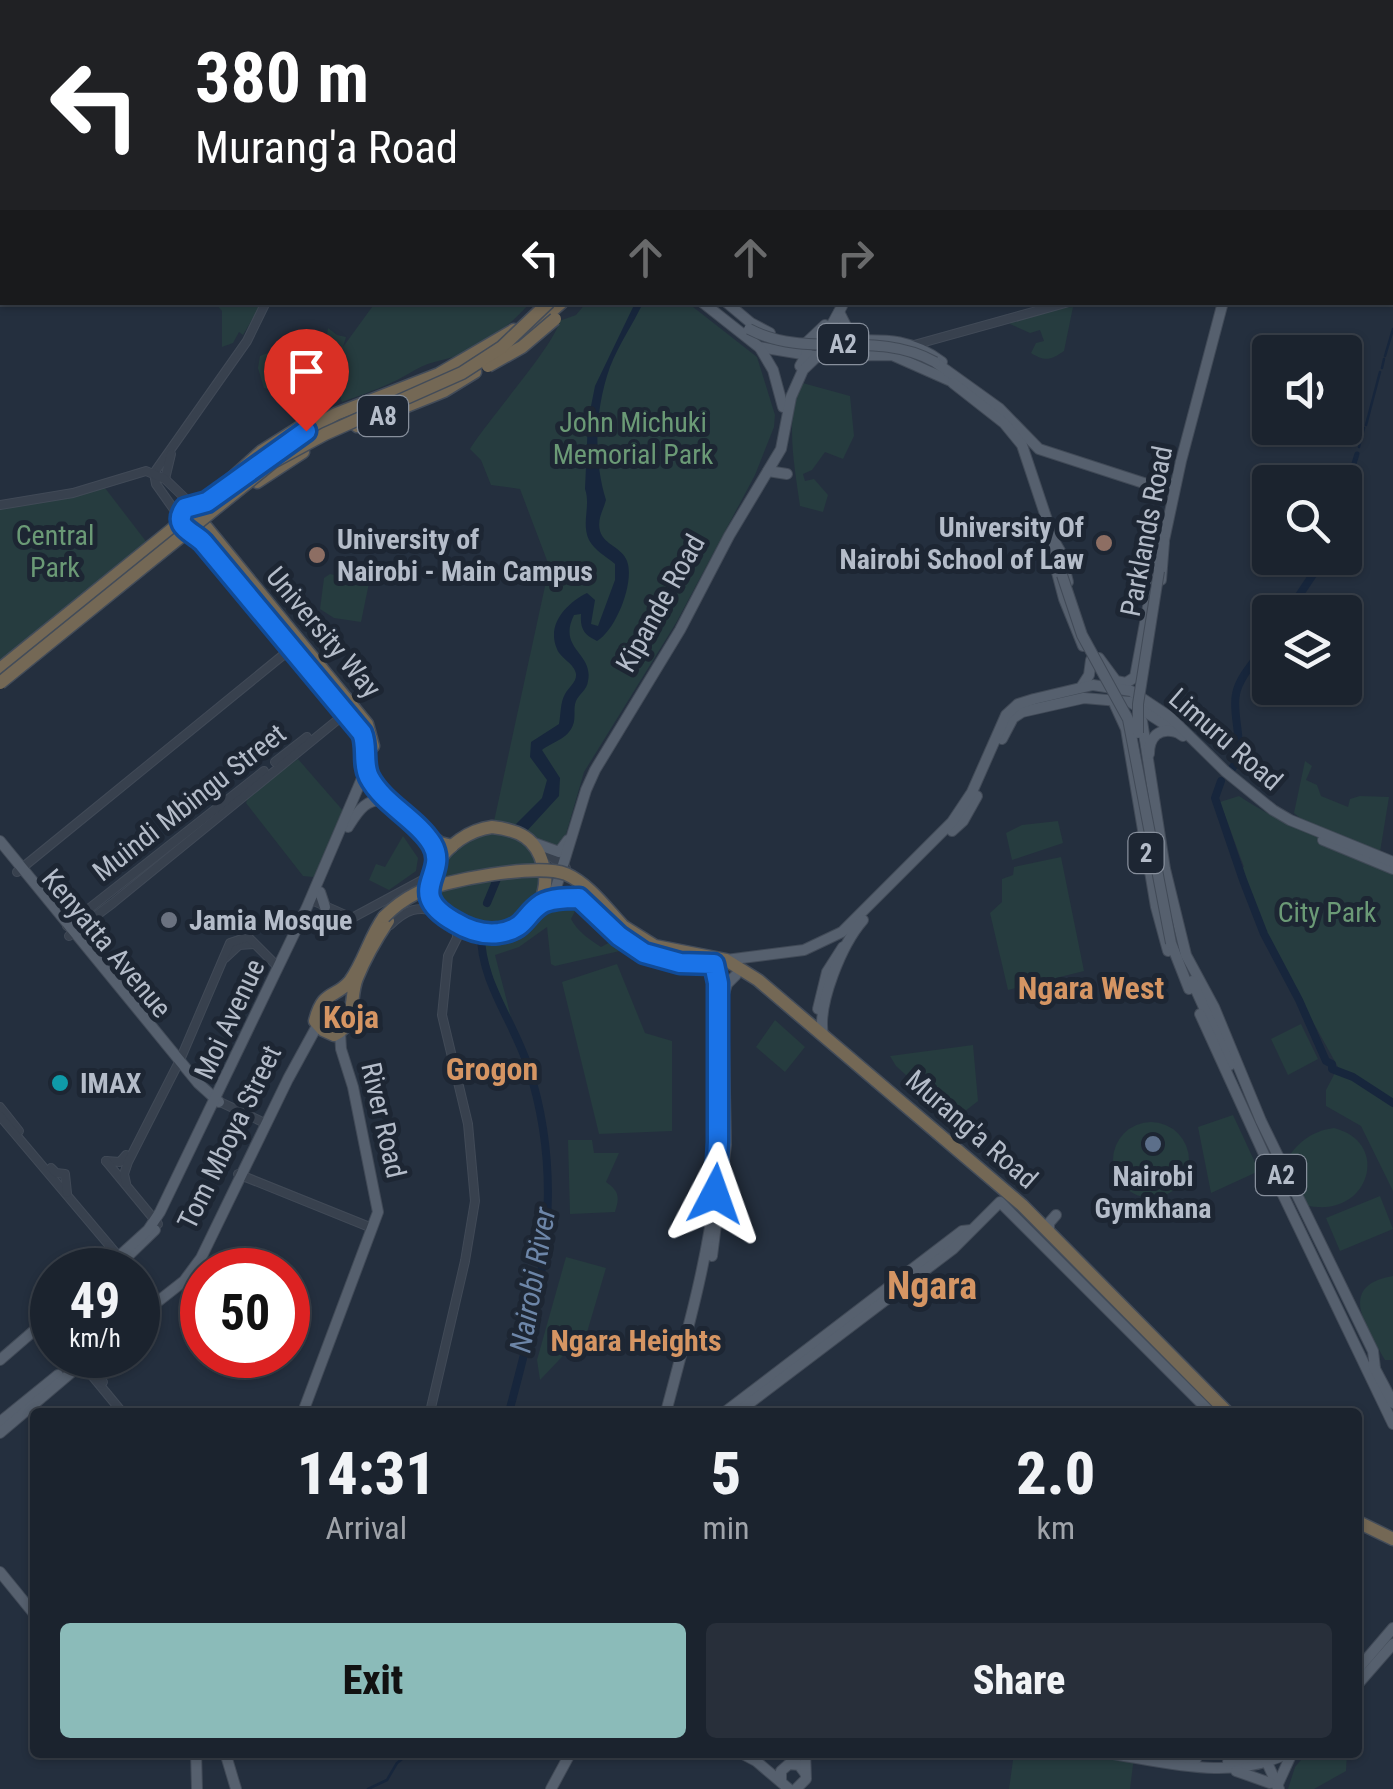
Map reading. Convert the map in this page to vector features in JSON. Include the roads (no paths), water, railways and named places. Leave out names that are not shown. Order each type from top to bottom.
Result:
[{"type":"highway","name":"A8","points":[[0,672],[180,520],[185,508],[217,496],[306,431],[336,414],[440,374],[557,305]]},
{"type":"highway","name":"A8","points":[[0,686],[248,488],[314,446],[444,390],[475,372],[557,305]]},
{"type":"highway","points":[[0,686],[273,462],[339,427],[443,384],[484,361],[557,305]]},
{"type":"highway","points":[[0,672],[275,455],[306,437],[474,361],[557,305]]},
{"type":"highway","points":[[170,536],[262,451],[313,419],[492,344]]},
{"type":"highway","points":[[180,520],[200,529],[205,510],[195,505]]},
{"type":"highway","name":"University Way","points":[[200,529],[286,641],[288,655],[344,711],[365,739],[366,768]]},
{"type":"highway","name":"University Way","points":[[200,529],[368,724],[378,779],[436,840],[452,846]]},
{"type":"highway","points":[[366,768],[372,782],[433,846],[430,899],[457,931],[519,926],[543,903],[545,876],[527,838],[484,828],[452,846],[433,871]]},
{"type":"highway","name":"Murang'a Road","points":[[354,982],[386,919],[430,894],[540,874],[575,886],[642,947],[662,955],[714,962],[736,975],[853,1068],[1004,1198],[1209,1408]]},
{"type":"highway","name":"Murang'a Road","points":[[622,929],[645,942],[714,962],[758,980],[941,1133],[1049,1232],[1224,1408]]},
{"type":"highway","points":[[316,1024],[328,995],[354,982],[353,1004],[340,1032]]},
{"type":"highway","name":"River Road","points":[[316,1024],[330,1034],[340,1032]]},
{"type":"highway","points":[[1362,1515],[1393,1530]]},
{"type":"highway","points":[[1362,1527],[1393,1543]]},
{"type":"main road","points":[[715,305],[732,328],[759,347],[773,370],[783,406]]},
{"type":"main road","name":"A2","points":[[715,305],[773,346],[892,350],[932,361],[1004,423],[1022,445],[1082,635],[1128,719],[1174,943],[1393,1408]]},
{"type":"main road","points":[[716,305],[794,340],[852,338],[913,345],[932,361]]},
{"type":"main road","name":"Parklands Road","points":[[1146,773],[1136,722],[1164,540],[1222,305]]},
{"type":"main road","points":[[813,354],[805,348],[817,340],[842,307]]},
{"type":"main road","points":[[842,307],[852,338]]},
{"type":"main road","points":[[813,354],[825,349],[817,340]]},
{"type":"main road","points":[[932,361],[935,340]]},
{"type":"main road","points":[[759,347],[813,354],[892,355],[958,382]]},
{"type":"main road","name":"Kipande Road","points":[[527,838],[553,852],[566,846],[589,772],[668,642],[774,449],[788,387],[813,354]]},
{"type":"main road","name":"Kipande Road","points":[[543,903],[556,891],[568,865],[581,804],[595,770],[680,630],[729,536],[781,449],[795,386],[813,354]]},
{"type":"main road","name":"A2","points":[[958,382],[1008,416],[1034,445],[1156,487]]},
{"type":"main road","points":[[768,471],[787,474]]},
{"type":"main road","points":[[1170,509],[1156,487],[1176,483]]},
{"type":"main road","points":[[1052,534],[1090,642],[1109,674],[1122,683],[1131,681],[1137,672],[1159,543],[1164,540],[1165,556],[1143,702],[1146,773],[1176,924],[1192,982]]},
{"type":"main road","name":"2","points":[[1052,534],[1048,538],[1077,636],[1124,724],[1160,926],[1170,956],[1192,982]]},
{"type":"main road","points":[[1090,660],[1090,675],[1083,692],[1124,724]]},
{"type":"main road","name":"Limuru Road","points":[[823,1034],[821,1016],[847,943],[868,915],[963,821],[1017,714],[1083,692],[1105,686],[1125,688],[1271,817],[1393,870]]},
{"type":"main road","name":"Limuru Road","points":[[714,962],[804,950],[842,932],[952,822],[967,802],[1010,710],[1018,704],[1083,692],[1143,702],[1181,726],[1273,810],[1393,862]]},
{"type":"main road","points":[[1146,773],[1153,738],[1162,730],[1180,734]]},
{"type":"main road","name":"Moi Avenue","points":[[137,1248],[146,1242],[320,900],[360,801],[366,768]]},
{"type":"main road","name":"A2","points":[[1146,773],[1174,943]]},
{"type":"main road","points":[[360,801],[394,804]]},
{"type":"main road","name":"Moi Avenue","points":[[216,1105],[278,967],[360,801]]},
{"type":"main road","name":"Kenyatta Avenue","points":[[0,841],[116,990],[216,1105]]},
{"type":"main road","name":"Kenyatta Avenue","points":[[0,852],[20,866]]},
{"type":"main road","points":[[821,1016],[818,1004],[832,960],[847,943]]},
{"type":"main road","points":[[821,945],[824,956],[832,960]]},
{"type":"main road","points":[[689,1335],[717,1174],[718,983],[714,962]]},
{"type":"main road","points":[[671,1408],[720,1207],[726,1145],[723,998],[727,984],[736,975]]},
{"type":"main road","name":"A2","points":[[1192,982],[1272,1174],[1393,1424]]},
{"type":"main road","name":"Tom Mboya Street","points":[[160,1294],[190,1266],[316,1024]]},
{"type":"main road","name":"River Road","points":[[304,1408],[378,1212],[340,1032]]},
{"type":"main road","name":"Murang'a Road","points":[[797,1361],[962,1231],[972,1230],[1000,1202],[1209,1408]]},
{"type":"main road","points":[[1049,1232],[1050,1220],[1056,1215]]},
{"type":"main road","points":[[0,1362],[30,1338]]},
{"type":"main road","points":[[1359,1352],[1393,1408]]},
{"type":"main road","points":[[732,1408],[797,1361]]},
{"type":"main road","points":[[743,1408],[797,1361]]},
{"type":"main road","points":[[0,1422],[56,1378]]},
{"type":"main road","points":[[0,1433],[60,1378]]},
{"type":"main road","points":[[0,1562],[30,1602]]},
{"type":"main road","points":[[0,1572],[30,1603]]},
{"type":"main road","points":[[1362,1664],[1393,1628]]},
{"type":"main road","points":[[1362,1676],[1393,1641]]},
{"type":"main road","points":[[196,1758],[197,1789]]},
{"type":"main road","points":[[228,1758],[236,1789]]},
{"type":"main road","points":[[551,1789],[567,1758]]},
{"type":"main road","points":[[794,1785],[803,1758]]},
{"type":"main road","points":[[1144,1758],[1230,1770],[1275,1787]]},
{"type":"main road","points":[[1193,1758],[1217,1762],[1255,1758]]},
{"type":"main road","points":[[1217,1762],[1224,1758]]},
{"type":"main road","points":[[1230,1770],[1261,1758]]},
{"type":"main road","points":[[1264,1758],[1275,1787]]},
{"type":"main road","points":[[1275,1787],[1288,1758]]},
{"type":"main road","points":[[752,1760],[794,1785]]},
{"type":"main road","points":[[752,1760],[783,1767],[796,1764],[794,1785]]},
{"type":"main road","points":[[783,1767],[780,1775],[794,1785]]},
{"type":"street","points":[[0,505],[72,493],[149,470],[177,440],[246,341],[264,305]]},
{"type":"street","points":[[913,345],[1058,305]]},
{"type":"street","points":[[160,482],[177,440]]},
{"type":"street","points":[[149,470],[195,505]]},
{"type":"street","points":[[149,470],[160,482],[180,520]]},
{"type":"street","points":[[20,866],[288,655]]},
{"type":"street","name":"Muindi Mbingu Street","points":[[68,931],[110,891],[344,711]]},
{"type":"street","name":"Muindi Mbingu Street","points":[[68,931],[118,899],[344,711]]},
{"type":"street","name":"Murang'a Road","points":[[527,838],[568,865],[645,942]]},
{"type":"street","points":[[320,900],[347,917],[356,917],[433,871]]},
{"type":"street","points":[[110,891],[117,892],[118,899]]},
{"type":"street","name":"Murang'a Road","points":[[543,903],[579,898],[619,936],[644,953],[680,963],[714,962]]},
{"type":"street","points":[[354,982],[392,923],[412,908],[439,912]]},
{"type":"street","points":[[431,1408],[476,1201],[468,1124],[452,1070],[442,1015],[448,956],[457,931]]},
{"type":"street","points":[[126,1183],[128,1162],[225,958],[251,941],[278,967]]},
{"type":"street","points":[[156,1222],[106,1160],[124,1160],[177,1060]]},
{"type":"street","points":[[216,1105],[264,1123]]},
{"type":"street","points":[[0,1107],[54,1172],[65,1174],[69,1197]]},
{"type":"street","points":[[0,1116],[112,1248]]},
{"type":"street","points":[[241,1173],[372,1227]]},
{"type":"street","points":[[98,1378],[122,1408]]},
{"type":"water","points":[[634,305],[642,305],[610,367],[598,433],[599,467],[606,500],[600,531],[627,561],[626,593],[611,627],[597,641],[584,631],[581,614],[574,615],[570,636],[586,664],[587,684],[576,701],[571,730],[542,750],[560,778],[559,796],[526,832],[513,827],[542,798],[547,780],[530,757],[531,742],[559,724],[563,697],[576,677],[573,667],[557,649],[556,623],[572,602],[587,593],[595,600],[591,624],[598,626],[615,580],[615,564],[594,547],[587,534],[588,421],[595,386]]},
{"type":"waterway","points":[[1385,356],[1393,329]]},
{"type":"waterway","points":[[1382,368],[1384,359]]},
{"type":"waterway","points":[[1366,425],[1380,372]]},
{"type":"waterway","points":[[1359,447],[1364,428]]},
{"type":"waterway","points":[[1354,465],[1357,454]]},
{"type":"waterway","points":[[1299,595],[1313,575]]},
{"type":"waterway","points":[[1231,770],[1239,743],[1235,703],[1238,687],[1252,664]]},
{"type":"waterway","points":[[1221,781],[1215,798],[1243,880],[1264,934],[1326,1061],[1332,1069],[1353,1077],[1393,1103]]},
{"type":"waterway","name":"Nairobi River","points":[[487,903],[499,874]]},
{"type":"waterway","name":"Nairobi River","points":[[481,930],[485,966],[528,1066],[546,1155],[546,1240],[531,1325],[510,1408]]},
{"type":"waterway","name":"Nairobi River","points":[[368,1789],[387,1780],[403,1758]]},
{"type":"place","name":"University Of Nairobi School of Law","points":[[1104,543]]},
{"type":"place","name":"University of Nairobi - Main Campus","points":[[317,555]]},
{"type":"place","name":"Jamia Mosque","points":[[169,920]]},
{"type":"place","name":"IMAX","points":[[60,1083]]},
{"type":"place","name":"Nairobi Gymkhana","points":[[1153,1144]]},
{"type":"district","name":"Ngara West","points":[[1091,988]]},
{"type":"district","name":"Koja","points":[[351,1017]]},
{"type":"district","name":"Grogon","points":[[492,1069]]},
{"type":"district","name":"Ngara","points":[[932,1286]]},
{"type":"district","name":"Ngara Heights","points":[[636,1341]]},
{"type":"park label","name":"John Michuki Memorial Park","points":[[633,438]]},
{"type":"park label","name":"Central Park","points":[[55,551]]},
{"type":"park label","name":"City Park","points":[[1327,912]]}]
